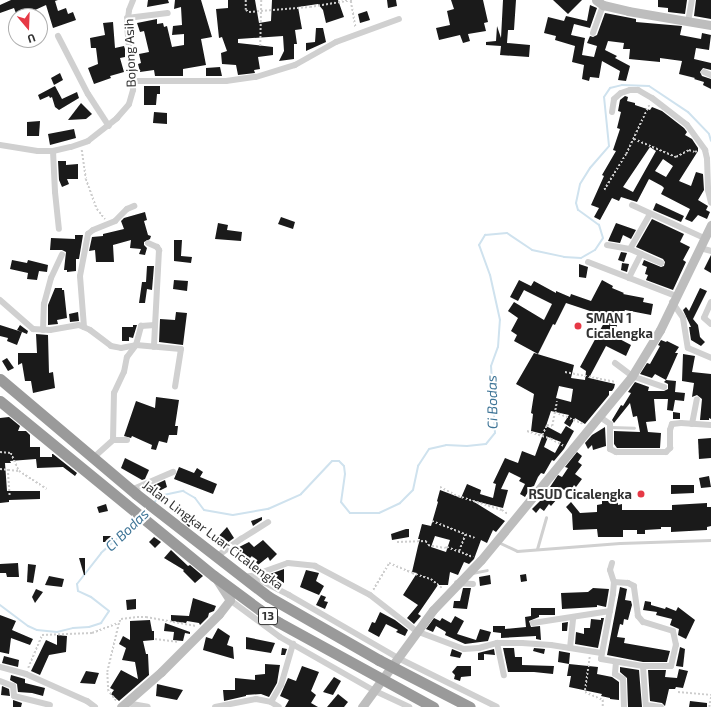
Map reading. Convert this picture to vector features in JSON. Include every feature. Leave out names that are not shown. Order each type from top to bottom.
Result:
[{"type":"highway","name":"Jalan Lingkar Luar Cicalengka","points":[[0,379],[134,492],[216,557],[248,577],[269,597],[379,660],[470,707]]},
{"type":"highway","name":"Jalan Lingkar Luar Cicalengka","points":[[0,401],[214,576],[278,622],[432,707]]},
{"type":"street","name":"Bojong Asih","points":[[0,145],[26,150],[53,150],[81,145],[109,126],[129,104],[133,81],[127,18],[133,0]]},
{"type":"street","points":[[688,22],[692,0]]},
{"type":"street","points":[[593,33],[600,2],[688,22],[711,25]]},
{"type":"street","points":[[127,18],[168,13]]},
{"type":"street","points":[[133,81],[226,81],[256,77],[295,65],[336,42],[399,20]]},
{"type":"street","points":[[58,36],[88,94],[109,126]]},
{"type":"street","points":[[704,72],[711,74]]},
{"type":"street","points":[[612,112],[614,99],[621,93],[630,90],[638,90],[652,98],[687,125],[705,150],[707,159],[708,190],[711,203]]},
{"type":"street","points":[[53,150],[59,230]]},
{"type":"street","points":[[632,205],[704,238]]},
{"type":"street","points":[[84,327],[80,276],[88,236],[93,230],[115,222],[127,210],[134,206]]},
{"type":"street","points":[[630,249],[650,214]]},
{"type":"street","points":[[362,707],[416,631],[457,584],[481,560],[514,518],[600,417],[632,376],[660,330],[711,225]]},
{"type":"street","points":[[148,243],[154,245],[159,250],[154,346]]},
{"type":"street","points":[[607,245],[630,249],[661,263]]},
{"type":"street","points":[[700,248],[711,251]]},
{"type":"street","points":[[43,330],[44,304],[47,291],[62,254]]},
{"type":"street","points":[[629,278],[641,254]]},
{"type":"street","points":[[588,262],[629,278],[674,299],[683,318],[688,348],[711,358]]},
{"type":"street","points":[[0,300],[33,329],[50,330],[75,325],[84,327],[111,346],[121,348],[154,346],[181,350],[175,387]]},
{"type":"street","points":[[711,302],[704,318],[711,324]]},
{"type":"street","points":[[113,440],[114,393],[124,372],[127,357],[136,346],[141,326],[155,325]]},
{"type":"street","points":[[615,363],[632,376],[664,387]]},
{"type":"street","points":[[692,424],[697,399]]},
{"type":"street","points":[[600,417],[608,422],[611,427],[610,449],[612,451],[666,452],[670,448],[670,430],[672,424],[711,425]]},
{"type":"street","points":[[93,458],[113,440],[127,440]]},
{"type":"street","points":[[134,492],[173,472]]},
{"type":"street","points":[[216,557],[268,522]]},
{"type":"street","points":[[248,577],[288,563],[315,566],[370,595],[416,631],[464,649],[480,648],[497,643],[551,645],[601,653]]},
{"type":"street","points":[[612,563],[610,570],[614,582],[601,659],[643,666],[671,666],[676,646],[676,635],[674,631],[643,622],[638,616],[634,586],[628,582],[614,582]]},
{"type":"street","points":[[214,576],[230,600],[257,621],[293,644],[373,690],[409,707]]},
{"type":"street","points":[[248,577],[289,595],[398,658],[497,707]]},
{"type":"street","points":[[457,584],[473,584]]},
{"type":"street","points":[[123,706],[189,644],[230,600]]},
{"type":"street","points":[[533,623],[573,618],[610,611]]},
{"type":"street","points":[[570,648],[573,618]]},
{"type":"street","points":[[497,643],[504,675]]},
{"type":"street","points":[[271,702],[281,685],[293,644]]},
{"type":"street","points":[[616,662],[615,674],[623,679],[624,707]]},
{"type":"street","points":[[643,666],[646,705],[661,707]]},
{"type":"street","points":[[0,667],[26,674],[87,701],[95,707]]},
{"type":"street","points":[[0,681],[13,686],[14,696],[50,705]]},
{"type":"street","points":[[215,707],[256,699],[271,702],[279,707]]},
{"type":"street","points":[[123,706],[148,707]]},
{"type":"lane","points":[[611,427],[634,428]]},
{"type":"lane","points":[[538,549],[546,517]]},
{"type":"lane","points":[[496,541],[517,551],[620,543],[711,540]]},
{"type":"lane","points":[[468,573],[487,570]]},
{"type":"path","points":[[246,0],[246,11],[260,12],[351,0],[357,34]]},
{"type":"path","points":[[260,46],[261,0]]},
{"type":"path","points":[[604,190],[634,139],[652,98]]},
{"type":"path","points":[[634,139],[676,157],[688,150],[695,152],[705,150]]},
{"type":"path","points":[[81,145],[86,179],[97,209],[108,224]]},
{"type":"path","points":[[565,372],[626,384]]},
{"type":"path","points":[[542,436],[547,425],[552,426],[557,401]]},
{"type":"path","points":[[555,412],[573,418],[590,429]]},
{"type":"path","points":[[527,431],[542,436],[571,450]]},
{"type":"path","points":[[0,452],[11,454],[19,471]]},
{"type":"path","points":[[0,469],[19,471],[47,489]]},
{"type":"path","points":[[8,469],[10,496]]},
{"type":"path","points":[[440,487],[458,496],[502,510],[514,518]]},
{"type":"path","points":[[432,521],[466,533],[475,538]]},
{"type":"path","points":[[459,551],[466,533]]},
{"type":"path","points":[[397,542],[426,541],[428,545],[446,547],[481,560]]},
{"type":"path","points":[[370,595],[389,563],[431,578],[448,594]]},
{"type":"path","points":[[26,674],[42,635],[92,633],[123,619],[137,617],[205,628]]},
{"type":"path","points":[[119,622],[108,662],[107,678],[108,691],[123,706]]},
{"type":"path","points":[[155,639],[189,644]]},
{"type":"path","points":[[591,651],[585,692],[603,700],[603,707]]},
{"type":"path","points":[[678,692],[711,696],[709,707]]},
{"type":"building","points":[[11,0],[58,0],[55,1],[58,11],[66,8],[68,14],[73,12],[76,20],[53,28],[46,5],[39,8],[8,8],[8,10],[0,13],[0,5]]},
{"type":"building","points":[[148,0],[168,0],[169,3],[147,7]]},
{"type":"building","points":[[175,0],[201,0],[212,37],[201,39],[206,65],[183,69],[183,76],[155,76],[154,70],[140,72],[138,64],[141,63],[139,54],[149,52],[144,31],[140,32],[137,23],[157,19],[157,24],[163,23],[164,27],[167,26],[172,47],[184,45],[184,34],[172,35],[173,26],[182,25],[181,7],[174,9]]},
{"type":"building","points":[[228,0],[255,0],[259,23],[271,21],[272,0],[338,0],[344,17],[326,23],[323,10],[318,4],[298,7],[302,29],[295,30],[297,44],[294,44],[294,59],[279,61],[284,51],[283,36],[238,39],[238,43],[273,47],[273,55],[258,57],[260,69],[254,70],[255,73],[238,75],[236,65],[222,64],[221,53],[227,51],[222,37],[219,38],[216,9],[228,8]]},
{"type":"building","points":[[387,0],[396,0],[397,6],[388,8]]},
{"type":"building","points":[[451,0],[483,0],[488,22],[484,23],[486,31],[468,34],[470,41],[463,43],[460,35],[439,40],[436,28],[450,25],[447,11],[454,9]]},
{"type":"building","points":[[503,0],[516,0],[514,30],[508,30],[507,43],[530,45],[529,57],[500,55],[501,46],[486,45],[486,42],[496,41],[497,26],[501,38]]},
{"type":"building","points":[[553,0],[582,0],[568,14]]},
{"type":"building","points":[[658,0],[687,0],[685,14],[668,12],[668,8],[658,7]]},
{"type":"building","points":[[696,0],[711,0],[711,19],[694,16]]},
{"type":"building","points":[[590,5],[597,8],[590,28],[574,24],[571,35],[585,38],[582,55],[594,57],[597,46],[587,43],[590,36],[593,37],[597,35],[605,13],[636,19],[636,22],[682,26],[680,35],[701,39],[702,33],[711,35],[709,50],[696,48],[694,59],[711,63],[711,70],[703,68],[700,72],[702,76],[711,79],[711,89],[703,85],[704,82],[679,74],[682,61],[660,58],[660,62],[629,59],[630,49],[623,49],[624,43],[608,41],[605,50],[617,56],[615,58],[630,66],[626,81],[618,80],[620,71],[602,61],[599,78],[590,77],[589,81],[582,79],[584,65],[572,62],[575,46],[555,40],[556,36],[544,33],[548,17],[564,21],[566,16],[587,21]]},
{"type":"building","points":[[367,11],[370,20],[360,23],[358,14]]},
{"type":"building","points":[[113,22],[115,48],[124,46],[125,49],[125,57],[120,58],[124,72],[110,76],[111,78],[94,84],[88,68],[98,64],[96,48],[91,48],[90,38],[105,35],[103,23]]},
{"type":"building","points":[[316,28],[323,28],[326,42],[306,51],[306,43],[315,42]]},
{"type":"building","points":[[220,67],[222,76],[206,76],[206,68]]},
{"type":"building","points":[[60,73],[63,80],[54,85],[51,78]]},
{"type":"building","points":[[55,86],[62,99],[77,92],[79,98],[59,110],[55,107],[52,97],[50,98],[49,96],[40,100],[38,95]]},
{"type":"building","points":[[144,86],[160,86],[160,94],[157,94],[156,105],[144,105]]},
{"type":"building","points":[[625,96],[628,97],[627,101],[635,103],[635,105],[650,110],[652,107],[662,111],[687,132],[685,135],[692,139],[698,148],[698,151],[679,181],[691,186],[696,172],[703,174],[704,190],[698,200],[708,206],[706,210],[710,212],[707,219],[698,215],[692,222],[685,219],[690,209],[661,194],[664,188],[649,179],[637,202],[621,197],[619,201],[612,198],[600,220],[594,217],[599,208],[591,205],[604,176],[602,175],[616,151],[613,150],[620,129],[617,128],[621,112],[618,111],[620,100]],"holes":[[[650,147],[656,151],[633,192],[623,187]],[[663,159],[673,166],[666,177],[655,171]]]},
{"type":"building","points":[[81,103],[92,114],[86,119],[68,120]]},
{"type":"building","points":[[154,112],[167,113],[167,124],[153,123]]},
{"type":"building","points":[[40,121],[39,136],[27,136],[27,122]]},
{"type":"building","points":[[74,129],[76,138],[50,145],[48,134]]},
{"type":"building","points":[[58,161],[66,161],[66,165],[78,164],[78,179],[67,179],[69,184],[62,187],[59,180]]},
{"type":"building","points":[[656,203],[684,216],[681,222],[653,210]]},
{"type":"building","points":[[145,212],[147,220],[144,221],[148,235],[151,236],[150,239],[144,242],[144,245],[147,248],[145,255],[139,254],[141,249],[130,248],[131,240],[113,245],[114,262],[96,262],[95,250],[89,251],[92,237],[103,236],[103,234],[124,229],[121,221],[124,218]]},
{"type":"building","points":[[281,217],[295,222],[293,229],[278,224]]},
{"type":"building","points":[[652,219],[684,234],[680,242],[690,247],[683,260],[686,262],[673,290],[646,280],[648,275],[645,274],[647,267],[642,265],[644,260],[661,267],[664,266],[665,262],[663,259],[636,247]]},
{"type":"building","points":[[218,223],[228,225],[227,230],[242,232],[241,241],[215,239]]},
{"type":"building","points":[[616,223],[636,230],[631,239],[623,235],[620,243],[608,241]]},
{"type":"building","points":[[75,235],[83,235],[79,259],[76,259],[76,271],[67,272],[67,270],[64,270],[66,252],[62,250],[50,250],[51,238],[75,239]]},
{"type":"building","points":[[174,240],[182,240],[181,256],[192,257],[191,263],[174,261]]},
{"type":"building","points":[[621,252],[627,253],[624,262],[618,260]]},
{"type":"building","points":[[711,255],[711,273],[704,269]]},
{"type":"building","points":[[12,260],[27,263],[28,260],[48,265],[47,272],[39,271],[37,280],[27,279],[28,273],[10,269]]},
{"type":"building","points":[[622,263],[629,264],[627,272],[621,270]]},
{"type":"building","points":[[579,264],[588,267],[586,278],[579,277]]},
{"type":"building","points":[[147,266],[154,266],[152,290],[147,289],[145,303],[139,303],[142,282],[146,282]]},
{"type":"building","points":[[174,280],[188,281],[187,291],[173,289]]},
{"type":"building","points":[[519,280],[531,286],[534,281],[556,293],[556,291],[570,297],[571,294],[591,301],[602,280],[613,286],[612,288],[624,293],[623,294],[644,298],[643,302],[653,304],[651,315],[625,310],[612,335],[631,345],[626,356],[606,346],[589,378],[615,384],[614,388],[612,391],[609,391],[609,395],[585,424],[575,418],[570,427],[564,423],[569,415],[551,411],[546,426],[561,434],[566,426],[574,431],[564,449],[554,461],[552,460],[544,474],[541,473],[534,486],[531,487],[525,497],[520,494],[525,484],[519,481],[521,478],[509,472],[501,489],[508,490],[503,508],[471,500],[505,521],[496,532],[493,530],[487,543],[481,540],[474,559],[469,564],[464,562],[458,575],[450,572],[448,585],[438,585],[418,614],[421,616],[414,624],[407,618],[418,605],[403,595],[417,573],[412,572],[422,524],[431,526],[440,490],[461,498],[467,484],[481,490],[480,494],[493,498],[496,484],[493,483],[505,458],[518,463],[522,451],[535,456],[543,434],[531,431],[533,414],[531,413],[534,394],[516,384],[534,353],[574,365],[571,378],[585,380],[586,371],[580,367],[605,321],[589,313],[590,311],[566,303],[555,325],[553,324],[538,354],[514,341],[517,335],[511,331],[518,318],[508,311],[514,302],[544,320],[552,304],[524,290],[518,301],[510,297]],"holes":[[[559,386],[573,389],[571,402],[556,398]],[[548,437],[561,442],[555,453],[544,447]],[[435,536],[450,540],[446,552],[431,547]]]},
{"type":"building","points":[[55,288],[62,288],[62,290],[64,290],[67,318],[57,320],[58,324],[48,325],[48,305]]},
{"type":"building","points":[[700,288],[707,291],[693,319],[698,325],[700,337],[705,342],[701,346],[691,340],[689,327],[691,327],[683,310],[686,307],[689,311]]},
{"type":"building","points":[[78,312],[79,321],[70,322],[69,314]]},
{"type":"building","points":[[176,312],[187,313],[183,345],[159,342],[160,319],[175,320]]},
{"type":"building","points":[[0,325],[22,332],[17,345],[7,341],[8,338],[0,336]]},
{"type":"building","points":[[20,325],[28,331],[27,334],[17,330]]},
{"type":"building","points":[[133,325],[137,325],[133,338],[129,337],[129,341],[122,341],[122,327],[133,327]]},
{"type":"building","points":[[36,334],[48,335],[49,373],[53,372],[55,388],[33,393],[31,381],[25,381],[22,363],[18,365],[18,353],[37,353]]},
{"type":"building","points":[[661,340],[667,341],[679,347],[675,353],[678,353],[666,380],[655,374],[652,378],[640,374],[647,363],[650,364],[660,346],[658,345]]},
{"type":"building","points":[[683,354],[695,356],[692,372],[711,374],[711,419],[709,418],[709,420],[700,420],[702,399],[697,395],[692,397],[694,383],[682,381]]},
{"type":"building","points":[[7,358],[14,368],[8,371],[2,361]]},
{"type":"building","points":[[666,380],[676,381],[675,392],[685,393],[684,401],[675,400],[673,411],[667,410],[668,399],[654,399],[656,421],[646,422],[648,432],[661,433],[660,448],[617,448],[614,444],[614,431],[640,432],[637,416],[633,417],[630,403],[614,423],[612,420],[621,405],[623,406],[631,393],[628,392],[635,382],[649,387],[648,391],[664,391],[668,389],[668,384],[664,382]]},
{"type":"building","points":[[156,397],[179,400],[175,426],[178,426],[177,435],[169,435],[167,443],[159,441],[156,450],[151,449],[152,445],[132,436],[131,438],[124,436],[136,401],[155,408]]},
{"type":"building","points":[[673,412],[680,413],[680,419],[673,419]]},
{"type":"building","points":[[9,417],[20,426],[18,431],[26,431],[30,435],[30,447],[40,447],[40,457],[52,457],[53,454],[77,473],[75,476],[63,467],[37,468],[36,459],[10,461],[11,463],[5,463],[7,491],[40,491],[40,499],[9,500],[9,502],[0,503],[0,418]]},
{"type":"building","points":[[605,427],[606,446],[593,450],[592,445],[588,449],[585,443],[592,435]]},
{"type":"building","points":[[711,438],[711,458],[699,459],[698,439]]},
{"type":"building","points":[[577,452],[582,456],[578,462],[582,465],[575,474],[582,479],[576,487],[574,485],[569,493],[561,488],[555,497],[557,499],[551,506],[549,504],[544,511],[540,508],[536,513],[532,509],[550,491],[548,490],[558,475],[562,477],[568,468],[565,467]]},
{"type":"building","points":[[125,458],[149,470],[145,479],[142,480],[121,468]]},
{"type":"building","points":[[179,467],[194,473],[197,468],[203,472],[200,477],[217,484],[213,494],[174,479]]},
{"type":"building","points":[[709,476],[711,487],[701,488],[699,478]]},
{"type":"building","points":[[165,480],[167,487],[153,494],[148,488]]},
{"type":"building","points":[[671,485],[694,485],[694,493],[671,494]]},
{"type":"building","points":[[618,497],[618,505],[622,504],[622,510],[672,510],[672,505],[707,503],[707,507],[711,507],[711,526],[707,527],[707,530],[671,532],[671,527],[661,527],[661,529],[645,530],[645,534],[637,534],[637,530],[623,530],[623,537],[598,537],[597,529],[573,530],[572,514],[566,507],[571,502],[580,513],[597,512],[597,505],[602,504],[602,498]]},
{"type":"building","points":[[106,504],[108,511],[99,513],[97,507]]},
{"type":"building","points":[[187,516],[193,523],[189,527],[183,521]]},
{"type":"building","points":[[262,517],[262,520],[253,526],[251,521]]},
{"type":"building","points":[[227,527],[234,538],[223,546],[216,539]]},
{"type":"building","points":[[409,529],[409,537],[392,540],[391,534]]},
{"type":"building","points":[[103,536],[112,536],[110,542],[103,542]]},
{"type":"building","points":[[154,537],[161,542],[155,548],[149,542]]},
{"type":"building","points":[[263,540],[277,554],[270,561],[268,557],[258,565],[252,556],[247,561],[235,549],[249,542],[254,547]]},
{"type":"building","points":[[171,550],[188,566],[190,565],[203,576],[195,583],[183,571],[184,570],[164,558]]},
{"type":"building","points":[[79,558],[85,558],[85,575],[84,575]]},
{"type":"building","points":[[18,563],[19,577],[7,577],[6,573],[0,573],[0,564]]},
{"type":"building","points":[[28,564],[36,565],[33,583],[27,582]]},
{"type":"building","points":[[284,569],[284,583],[270,574]]},
{"type":"building","points":[[306,570],[319,573],[316,581],[324,586],[319,595],[300,587]]},
{"type":"building","points":[[526,574],[527,581],[521,582],[520,575]]},
{"type":"building","points":[[490,575],[491,584],[480,586],[479,577]]},
{"type":"building","points":[[49,576],[64,579],[62,587],[45,585]]},
{"type":"building","points":[[620,587],[627,589],[625,600],[631,601],[632,605],[628,620],[624,619],[623,625],[620,624],[617,637],[625,638],[624,643],[670,651],[667,662],[643,662],[607,655]]},
{"type":"building","points":[[463,588],[471,588],[467,609],[453,608],[454,601],[460,601]]},
{"type":"building","points":[[593,588],[609,589],[606,607],[597,605],[597,607],[562,609],[561,593],[588,592]]},
{"type":"building","points":[[36,589],[43,592],[35,603],[32,597]]},
{"type":"building","points":[[321,595],[326,597],[324,601],[328,602],[325,609],[316,605]]},
{"type":"building","points":[[193,598],[216,606],[214,611],[209,613],[208,617],[200,625],[199,623],[187,621],[186,623],[171,621],[171,615],[189,616]]},
{"type":"building","points":[[136,599],[136,609],[127,610],[126,600]]},
{"type":"building","points":[[645,601],[651,602],[651,605],[665,609],[666,607],[676,611],[678,607],[695,620],[686,639],[678,635],[679,629],[670,625],[672,619],[656,615],[657,612],[643,610]]},
{"type":"building","points":[[531,608],[555,608],[555,615],[539,615],[539,617],[529,621],[531,627],[540,626],[541,640],[536,639],[536,636],[501,638],[501,633],[493,632],[493,626],[505,626],[505,629],[526,627],[525,617],[531,616]]},
{"type":"building","points":[[380,612],[395,620],[408,630],[405,636],[396,632],[398,630],[386,624],[379,637],[368,631],[372,622],[375,623]]},
{"type":"building","points":[[0,615],[16,621],[12,630],[33,639],[30,645],[11,638],[9,654],[0,652]]},
{"type":"building","points":[[455,616],[464,621],[457,634],[476,640],[480,629],[491,632],[488,641],[465,644],[445,635],[446,632],[436,626],[433,632],[426,629],[434,618],[440,621],[442,618],[451,623]]},
{"type":"building","points":[[601,618],[604,618],[598,648],[575,644],[576,632],[584,634],[584,628],[590,628],[591,619],[601,620]]},
{"type":"building","points":[[150,620],[152,631],[154,631],[154,640],[143,641],[146,654],[148,654],[149,675],[119,701],[111,694],[114,690],[110,688],[121,670],[138,679],[135,662],[122,660],[126,648],[119,644],[123,636],[130,640],[130,621]]},
{"type":"building","points":[[568,622],[567,631],[562,631],[562,623]]},
{"type":"building","points":[[165,623],[190,632],[190,634],[185,633],[183,641],[173,640],[174,632],[164,631]]},
{"type":"building","points":[[218,628],[230,636],[227,645],[233,647],[234,659],[203,650],[206,637],[212,639]]},
{"type":"building","points":[[57,635],[67,636],[66,652],[49,655],[40,675],[31,671],[46,640],[57,645]]},
{"type":"building","points":[[246,637],[275,643],[271,653],[246,649]]},
{"type":"building","points":[[680,647],[685,649],[683,667],[676,666]]},
{"type":"building","points":[[282,648],[287,649],[285,655],[281,655]]},
{"type":"building","points":[[503,648],[514,648],[515,657],[522,657],[522,665],[554,666],[553,674],[508,672]]},
{"type":"building","points":[[534,648],[545,649],[544,654],[533,651]]},
{"type":"building","points":[[452,649],[462,653],[460,658],[450,656]]},
{"type":"building","points":[[494,649],[495,655],[484,654],[484,660],[478,660],[478,653]]},
{"type":"building","points":[[559,651],[570,653],[569,664],[558,662]]},
{"type":"building","points":[[4,656],[19,660],[18,667],[2,663]]},
{"type":"building","points":[[265,664],[280,665],[277,683],[269,697],[261,694],[246,695],[224,701],[223,690],[235,690],[235,678],[255,680],[255,675],[265,674]]},
{"type":"building","points":[[569,664],[598,667],[597,674],[612,677],[619,682],[619,700],[601,696],[602,694],[569,687],[571,676],[567,676]]},
{"type":"building","points":[[302,666],[319,672],[311,691],[316,695],[311,703],[318,707],[285,707],[289,700],[280,696],[288,678],[296,681]]},
{"type":"building","points":[[457,666],[471,666],[471,676],[461,677],[460,681],[454,679],[455,675],[452,672]]},
{"type":"building","points":[[620,667],[639,670],[642,707],[628,707],[627,678],[620,672]]},
{"type":"building","points":[[679,669],[688,671],[683,688],[676,687],[675,689],[669,689],[665,706],[662,703],[650,701],[648,670],[666,670],[665,677],[677,678]]},
{"type":"building","points":[[86,671],[99,673],[95,684],[80,683]]},
{"type":"building","points":[[11,675],[25,679],[25,683],[45,688],[43,696],[32,693],[18,692],[17,684],[10,680]]},
{"type":"building","points":[[334,677],[341,681],[333,695],[323,692]]},
{"type":"building","points":[[157,684],[183,690],[177,700],[156,696]]},
{"type":"building","points":[[2,686],[9,689],[10,696],[1,695]]},
{"type":"building","points":[[338,694],[348,702],[344,707],[327,707]]},
{"type":"building","points":[[13,700],[22,703],[21,707],[13,707]]},
{"type":"building","points":[[690,701],[707,703],[707,707],[689,707]]},
{"type":"waterway","name":"Ci Bodas","points":[[154,503],[159,496],[183,491],[195,498],[204,510],[233,515],[268,509],[301,494],[332,461],[339,461],[344,466],[345,474],[341,502],[350,513],[379,513],[400,503],[413,490],[418,466],[429,449],[446,445],[467,446],[486,444],[495,433],[491,366],[498,347],[500,320],[490,275],[479,245],[485,235],[507,233],[532,250],[564,257],[581,258],[595,250],[603,238],[599,225],[578,210],[576,203],[580,184],[590,168],[609,146],[604,97],[610,88],[622,85],[649,86],[688,112],[709,134],[711,141]]},
{"type":"waterway","name":"Ci Bodas","points":[[0,605],[28,626],[37,630],[57,632],[73,628],[89,627],[101,623],[109,611],[91,597],[78,591],[77,584],[101,553],[132,525],[140,520]]},
{"type":"place","name":"SMAN 1 Cicalengka","points":[[578,326]]},
{"type":"place","name":"RSUD Cicalengka","points":[[641,494]]}]
